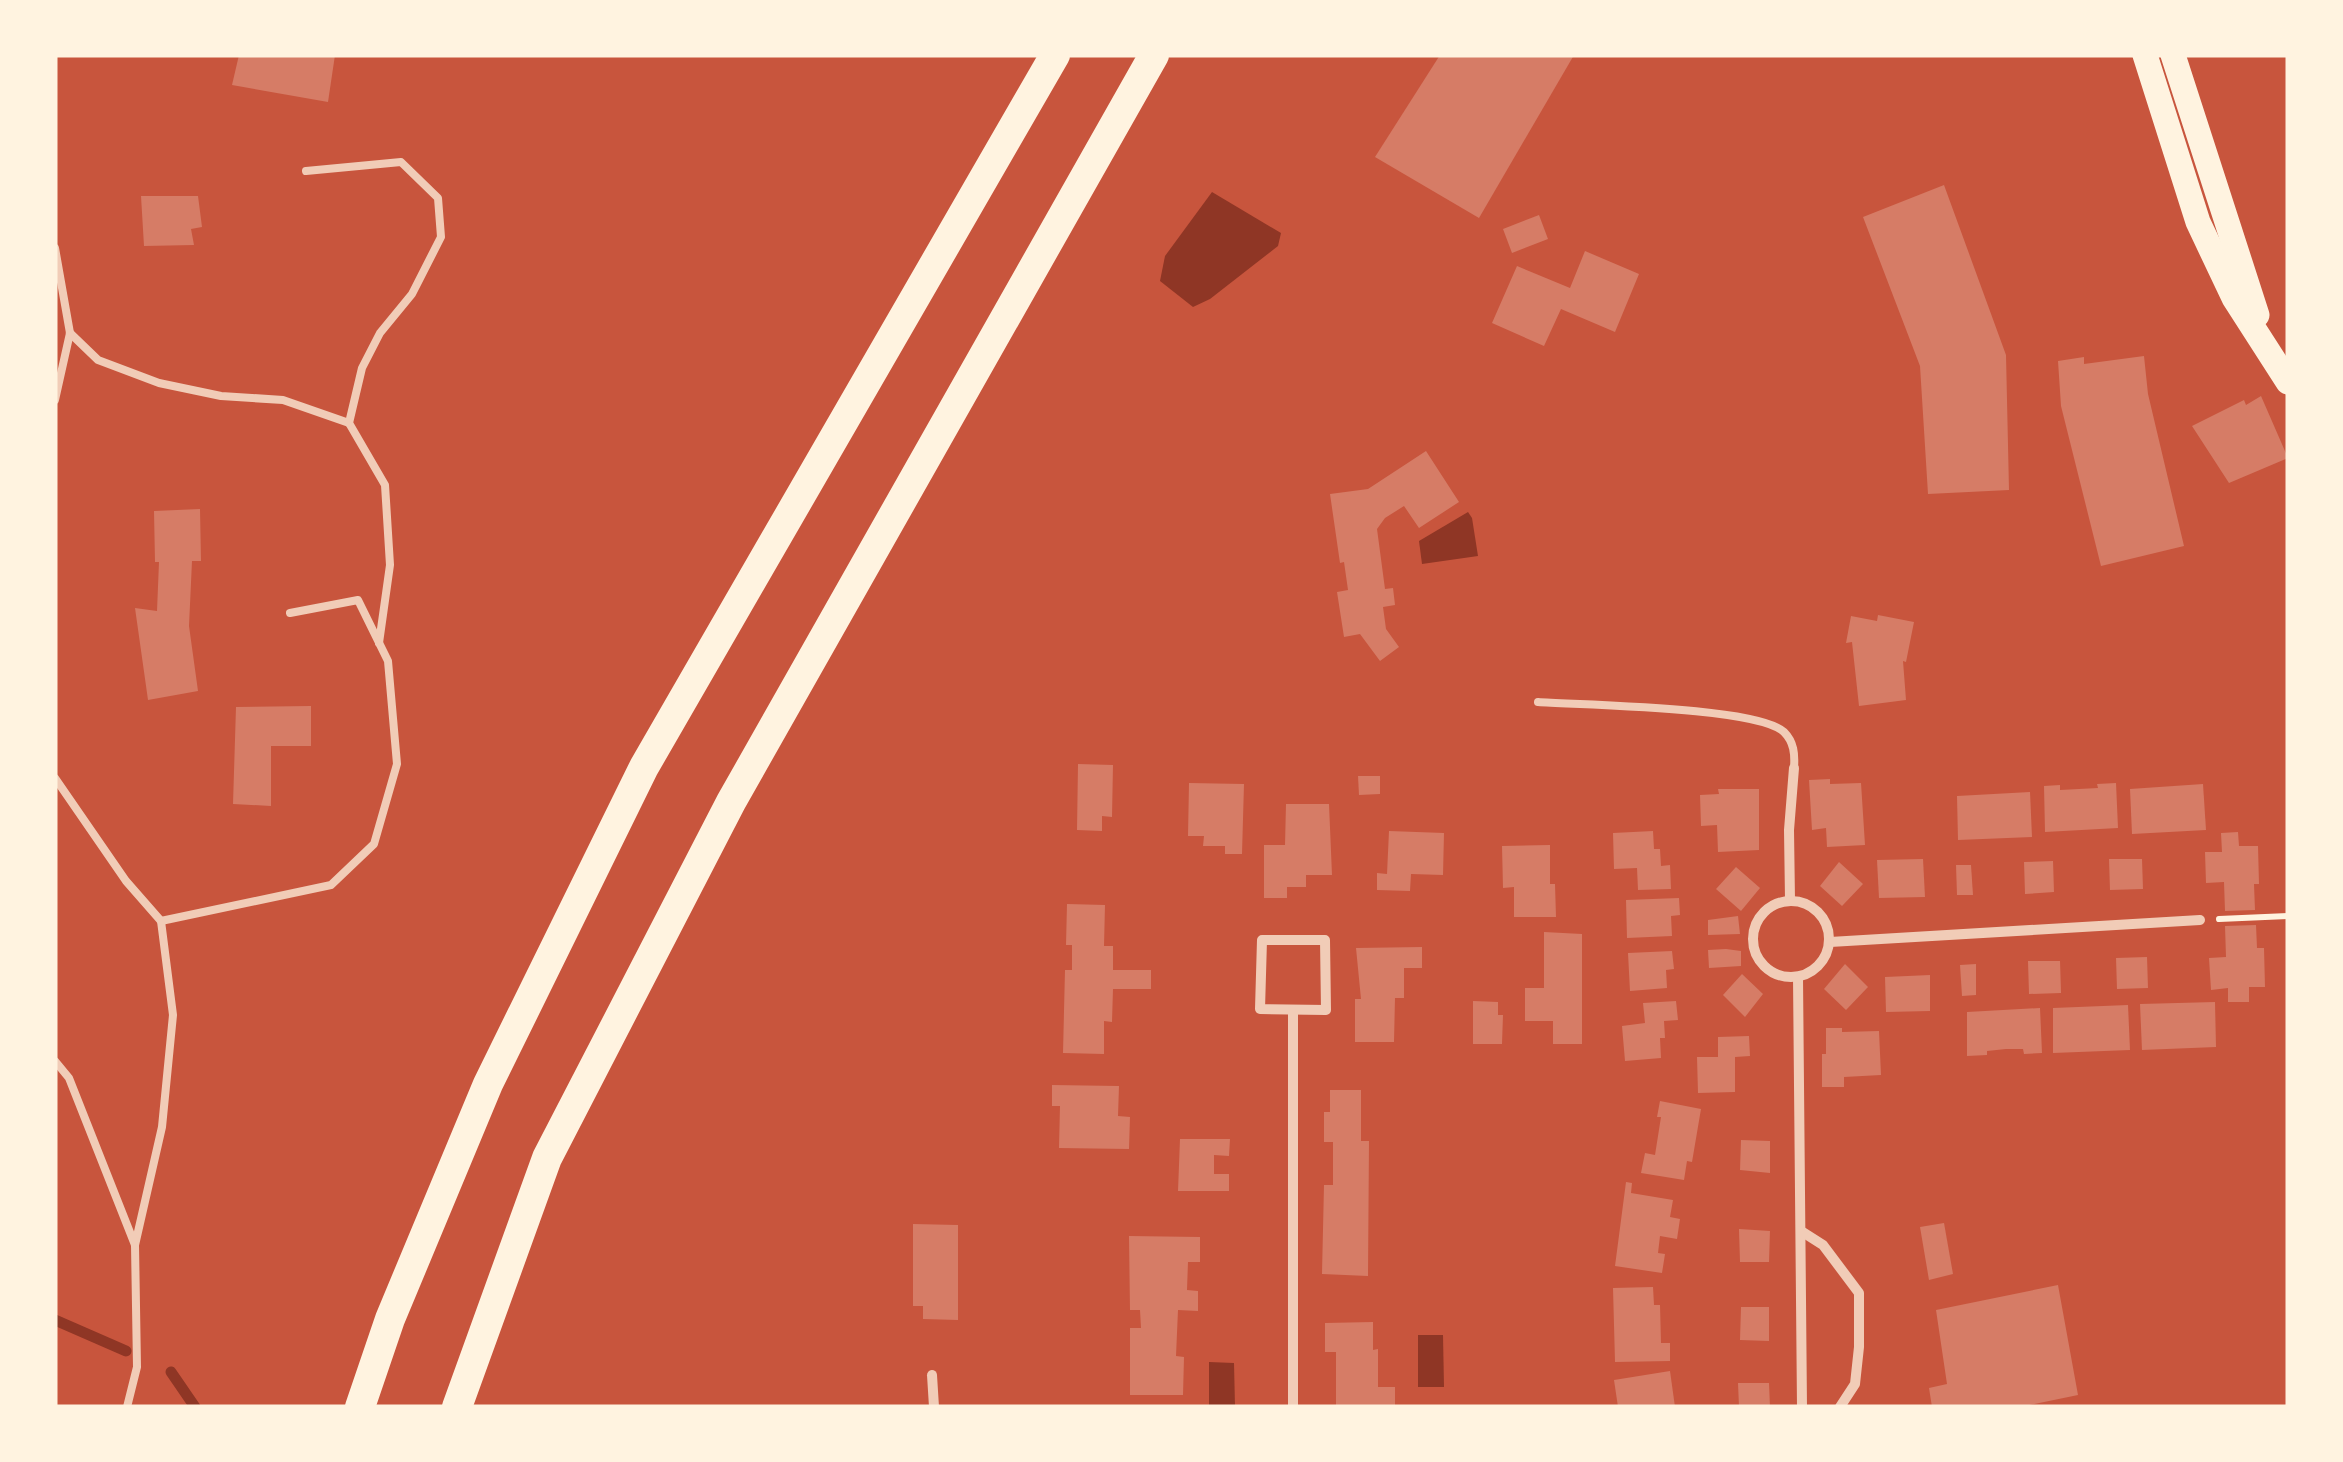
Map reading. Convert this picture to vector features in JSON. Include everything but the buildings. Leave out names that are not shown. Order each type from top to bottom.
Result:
[{"type":"highway","points":[[360,1407],[390,1318],[488,1084],[644,767],[1055,55]]},
{"type":"highway","points":[[457,1407],[547,1158],[732,802],[1154,55]]},
{"type":"main road","points":[[2145,55],[2198,222],[2234,298],[2288,382]]},
{"type":"main road","points":[[2173,55],[2268,348]]},
{"type":"street","points":[[1790,900],[1794,768]]},
{"type":"street","points":[[1790,900],[1803,902],[1823,917],[1830,942],[1820,965],[1798,977],[1774,974],[1763,966],[1752,944],[1758,919],[1777,903],[1790,900]]},
{"type":"street","points":[[1830,942],[2200,920]]},
{"type":"street","points":[[1262,940],[1325,940],[1326,1010],[1293,1011],[1260,1010],[1262,940]]},
{"type":"street","points":[[1798,977],[1802,1407]]},
{"type":"street","points":[[1292,1407],[1293,1011]]},
{"type":"street","points":[[1801,1230],[1824,1246],[1859,1293],[1860,1347],[1855,1384],[1840,1407]]},
{"type":"street","points":[[932,1375],[934,1407]]},
{"type":"lane","points":[[306,171],[401,162],[438,198],[441,237],[412,294],[380,333],[362,368],[349,423]]},
{"type":"lane","points":[[55,248],[70,333],[55,400]]},
{"type":"lane","points":[[70,333],[98,360],[159,383],[221,396],[283,400],[349,423],[385,485],[390,565],[379,643]]},
{"type":"lane","points":[[161,921],[331,886],[374,844],[397,764],[388,661],[358,600],[290,613]]},
{"type":"lane","points":[[1538,702],[1745,716],[1783,730],[1795,751],[1794,768]]},
{"type":"lane","points":[[55,778],[126,881],[161,921],[173,1015],[162,1127],[134,1245],[137,1366],[127,1407]]},
{"type":"lane","points":[[55,1061],[69,1078],[134,1245]]},
{"type":"path","points":[[2200,920],[2288,916]]},
{"type":"shaded area","points":[[1212,192],[1281,233],[1278,246],[1210,299],[1193,307],[1160,281],[1165,256]]},
{"type":"shaded area","points":[[1468,512],[1478,556],[1422,564],[1419,541]]},
{"type":"shaded area","points":[[1418,1335],[1443,1335],[1444,1387],[1418,1387]]},
{"type":"shaded area","points":[[1209,1362],[1234,1363],[1235,1407],[1209,1406]]},
{"type":"waterway","points":[[55,1320],[126,1351]]},
{"type":"waterway","points":[[171,1372],[195,1407]]}]
